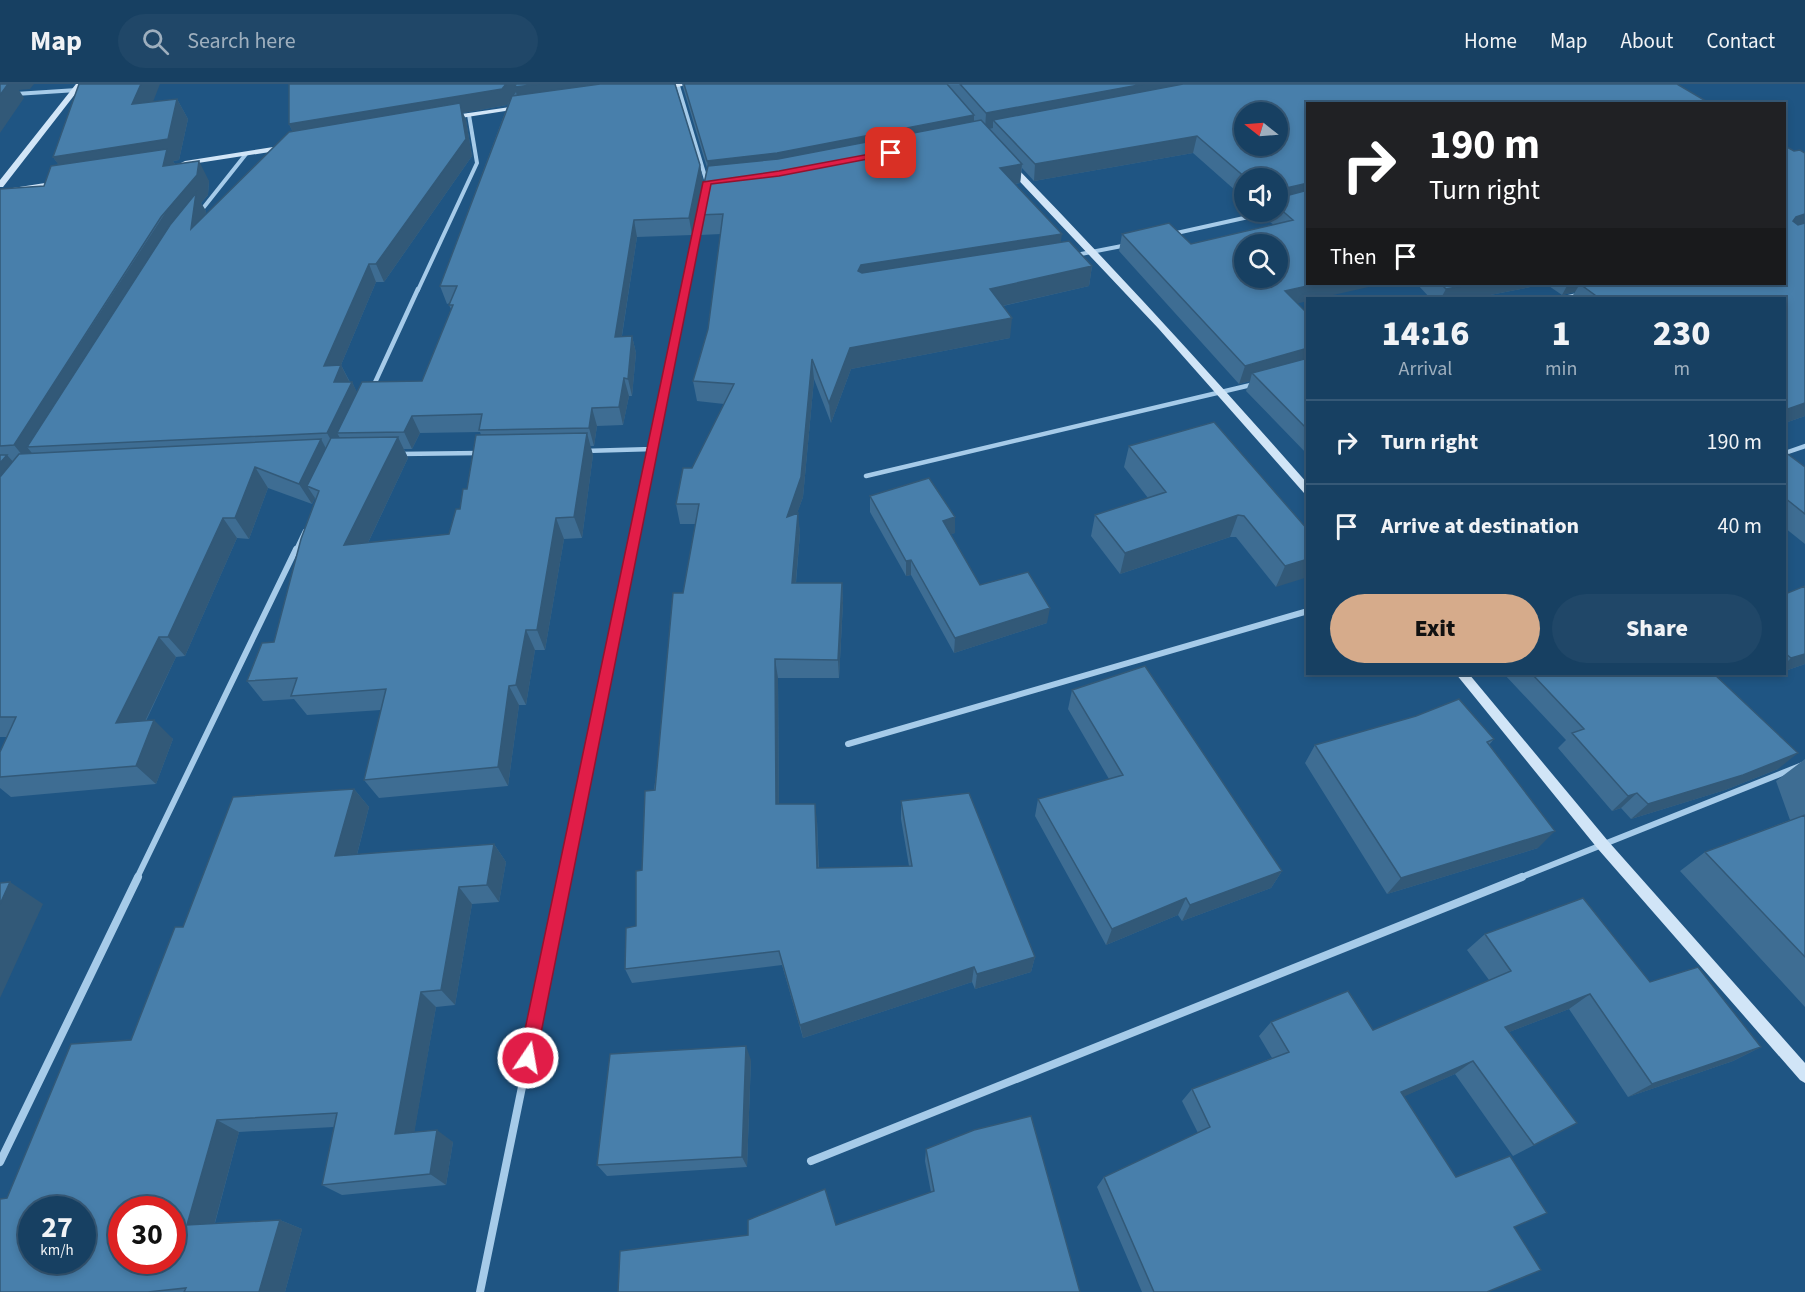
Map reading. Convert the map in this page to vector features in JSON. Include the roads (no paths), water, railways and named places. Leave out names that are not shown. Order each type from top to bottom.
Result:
[{"type":"main road","points":[[655,89],[689,84]]},
{"type":"main road","points":[[0,185],[81,88]]},
{"type":"main road","points":[[434,121],[527,107]]},
{"type":"main road","points":[[176,165],[293,146]]},
{"type":"main road","points":[[1005,161],[1095,252],[1306,489]]},
{"type":"main road","points":[[0,192],[70,181]]},
{"type":"main road","points":[[1463,675],[1603,845],[1805,1075]]},
{"type":"street","points":[[678,86],[707,182],[705,193]]},
{"type":"street","points":[[0,95],[81,88]]},
{"type":"street","points":[[366,401],[477,163],[469,115]]},
{"type":"street","points":[[198,214],[246,154]]},
{"type":"street","points":[[707,182],[717,181]]},
{"type":"street","points":[[480,1292],[702,205]]},
{"type":"street","points":[[1161,237],[1234,220]]},
{"type":"street","points":[[1071,256],[1139,242]]},
{"type":"street","points":[[1569,297],[1587,292]]},
{"type":"street","points":[[866,476],[1266,381]]},
{"type":"street","points":[[1786,453],[1805,447]]},
{"type":"street","points":[[581,451],[653,449]]},
{"type":"street","points":[[389,454],[485,453]]},
{"type":"street","points":[[0,1162],[310,520]]},
{"type":"street","points":[[848,744],[1306,612]]},
{"type":"street","points":[[811,1161],[1805,764]]}]
